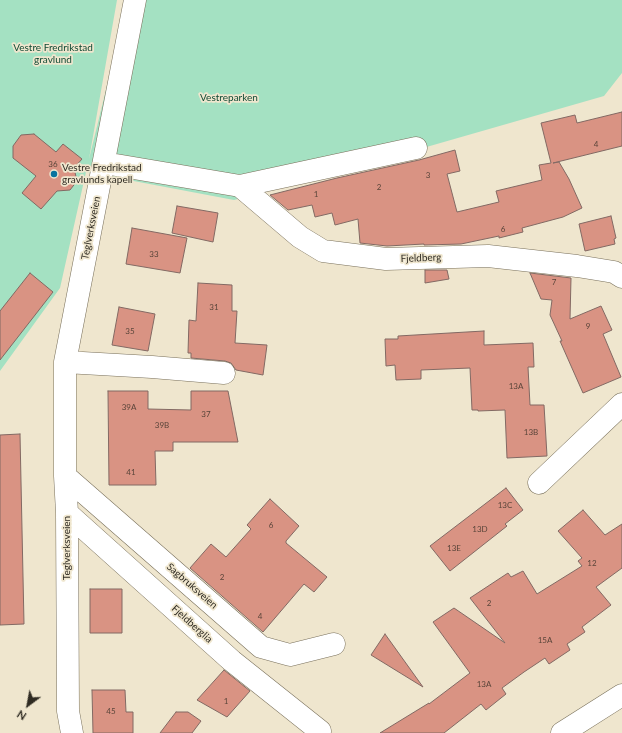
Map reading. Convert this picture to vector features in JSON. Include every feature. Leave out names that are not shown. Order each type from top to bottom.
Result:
[{"type":"street","name":"Teglverksveien","points":[[72,733],[68,711],[67,513],[65,476],[66,362],[135,0]]},
{"type":"street","points":[[104,163],[240,186],[416,148]]},
{"type":"street","name":"Fjeldberg","points":[[240,186],[300,237],[323,251],[386,259],[488,256],[614,272],[622,277]]},
{"type":"street","points":[[66,362],[224,373]]},
{"type":"street","points":[[539,483],[622,404]]},
{"type":"street","name":"Sagbruksveien","points":[[65,476],[261,647],[290,655],[334,644]]},
{"type":"street","name":"Fjeldberglia","points":[[67,513],[232,660],[320,731]]},
{"type":"street","points":[[562,733],[622,695]]},
{"type":"green space","name":"Vestreparken","points":[[0,0],[117,0],[89,159],[128,0],[622,0],[622,73],[604,96],[322,177],[234,200],[86,172],[60,288],[0,371]]},
{"type":"building","points":[[622,112],[622,146],[553,163],[559,162],[569,179],[582,208],[563,217],[522,228],[523,232],[499,238],[499,236],[461,244],[387,246],[360,243],[358,219],[335,225],[332,213],[315,217],[312,205],[288,210],[270,195],[337,178],[419,160],[455,150],[460,171],[447,174],[457,212],[499,202],[496,191],[542,180],[539,165],[551,163],[541,123],[575,115],[577,123]]},
{"type":"building","name":"Vestre Fredrikstad gravlunds kapell","points":[[34,134],[56,152],[63,144],[82,159],[74,168],[77,181],[70,190],[57,191],[41,209],[22,193],[36,176],[13,158],[13,146],[21,135]]},
{"type":"building","points":[[177,206],[218,213],[213,242],[172,233]]},
{"type":"building","points":[[611,216],[616,238],[614,239],[615,244],[585,251],[579,224]]},
{"type":"building","points":[[132,228],[187,238],[180,273],[126,264]]},
{"type":"building","points":[[425,270],[447,270],[449,279],[425,283]]},
{"type":"building","points":[[30,273],[53,292],[0,360],[0,311]]},
{"type":"building","points":[[530,273],[571,278],[570,319],[601,306],[612,330],[603,334],[621,377],[583,393],[550,315],[552,300],[541,299]]},
{"type":"building","points":[[198,283],[232,285],[232,311],[237,311],[235,343],[267,345],[263,375],[236,370],[231,363],[225,361],[191,358],[191,353],[188,353],[189,320],[196,321]]},
{"type":"building","points":[[119,307],[155,314],[148,351],[112,345]]},
{"type":"building","points":[[484,331],[484,345],[533,343],[534,367],[528,367],[530,405],[544,405],[547,456],[507,458],[505,410],[472,410],[470,368],[421,370],[421,379],[396,380],[395,365],[386,366],[385,339],[398,339],[398,336]]},
{"type":"building","points":[[108,391],[148,391],[148,409],[191,410],[191,391],[228,391],[238,442],[173,442],[173,451],[155,451],[156,485],[109,485]]},
{"type":"building","points":[[20,434],[24,624],[0,625],[0,435]]},
{"type":"building","points":[[506,488],[523,510],[505,524],[507,526],[450,571],[430,546]]},
{"type":"building","points":[[270,499],[299,526],[286,541],[286,543],[327,577],[314,592],[304,584],[263,632],[190,568],[211,544],[226,557],[251,529],[247,525]]},
{"type":"building","points":[[583,510],[605,535],[622,524],[622,568],[596,587],[611,605],[582,627],[585,632],[567,644],[570,650],[549,664],[545,658],[524,672],[502,688],[506,694],[486,710],[481,704],[444,733],[380,733],[429,704],[470,673],[433,622],[454,608],[505,643],[470,598],[508,573],[511,577],[523,571],[537,594],[582,566],[578,561],[582,558],[558,531]]},
{"type":"building","points":[[90,589],[122,589],[122,633],[90,633]]},
{"type":"building","points":[[385,634],[423,687],[371,655]]},
{"type":"building","points":[[224,670],[250,691],[227,717],[197,700]]},
{"type":"building","points":[[92,690],[125,690],[126,712],[133,712],[133,733],[93,733]]},
{"type":"building","points":[[176,712],[188,712],[201,721],[192,733],[160,733]]},
{"type":"place","name":"Vestre Fredrikstad gravlunds kapell","points":[[54,174]]},
{"type":"park label","name":"Vestre Fredrikstad gravlund","points":[[53,54]]}]
